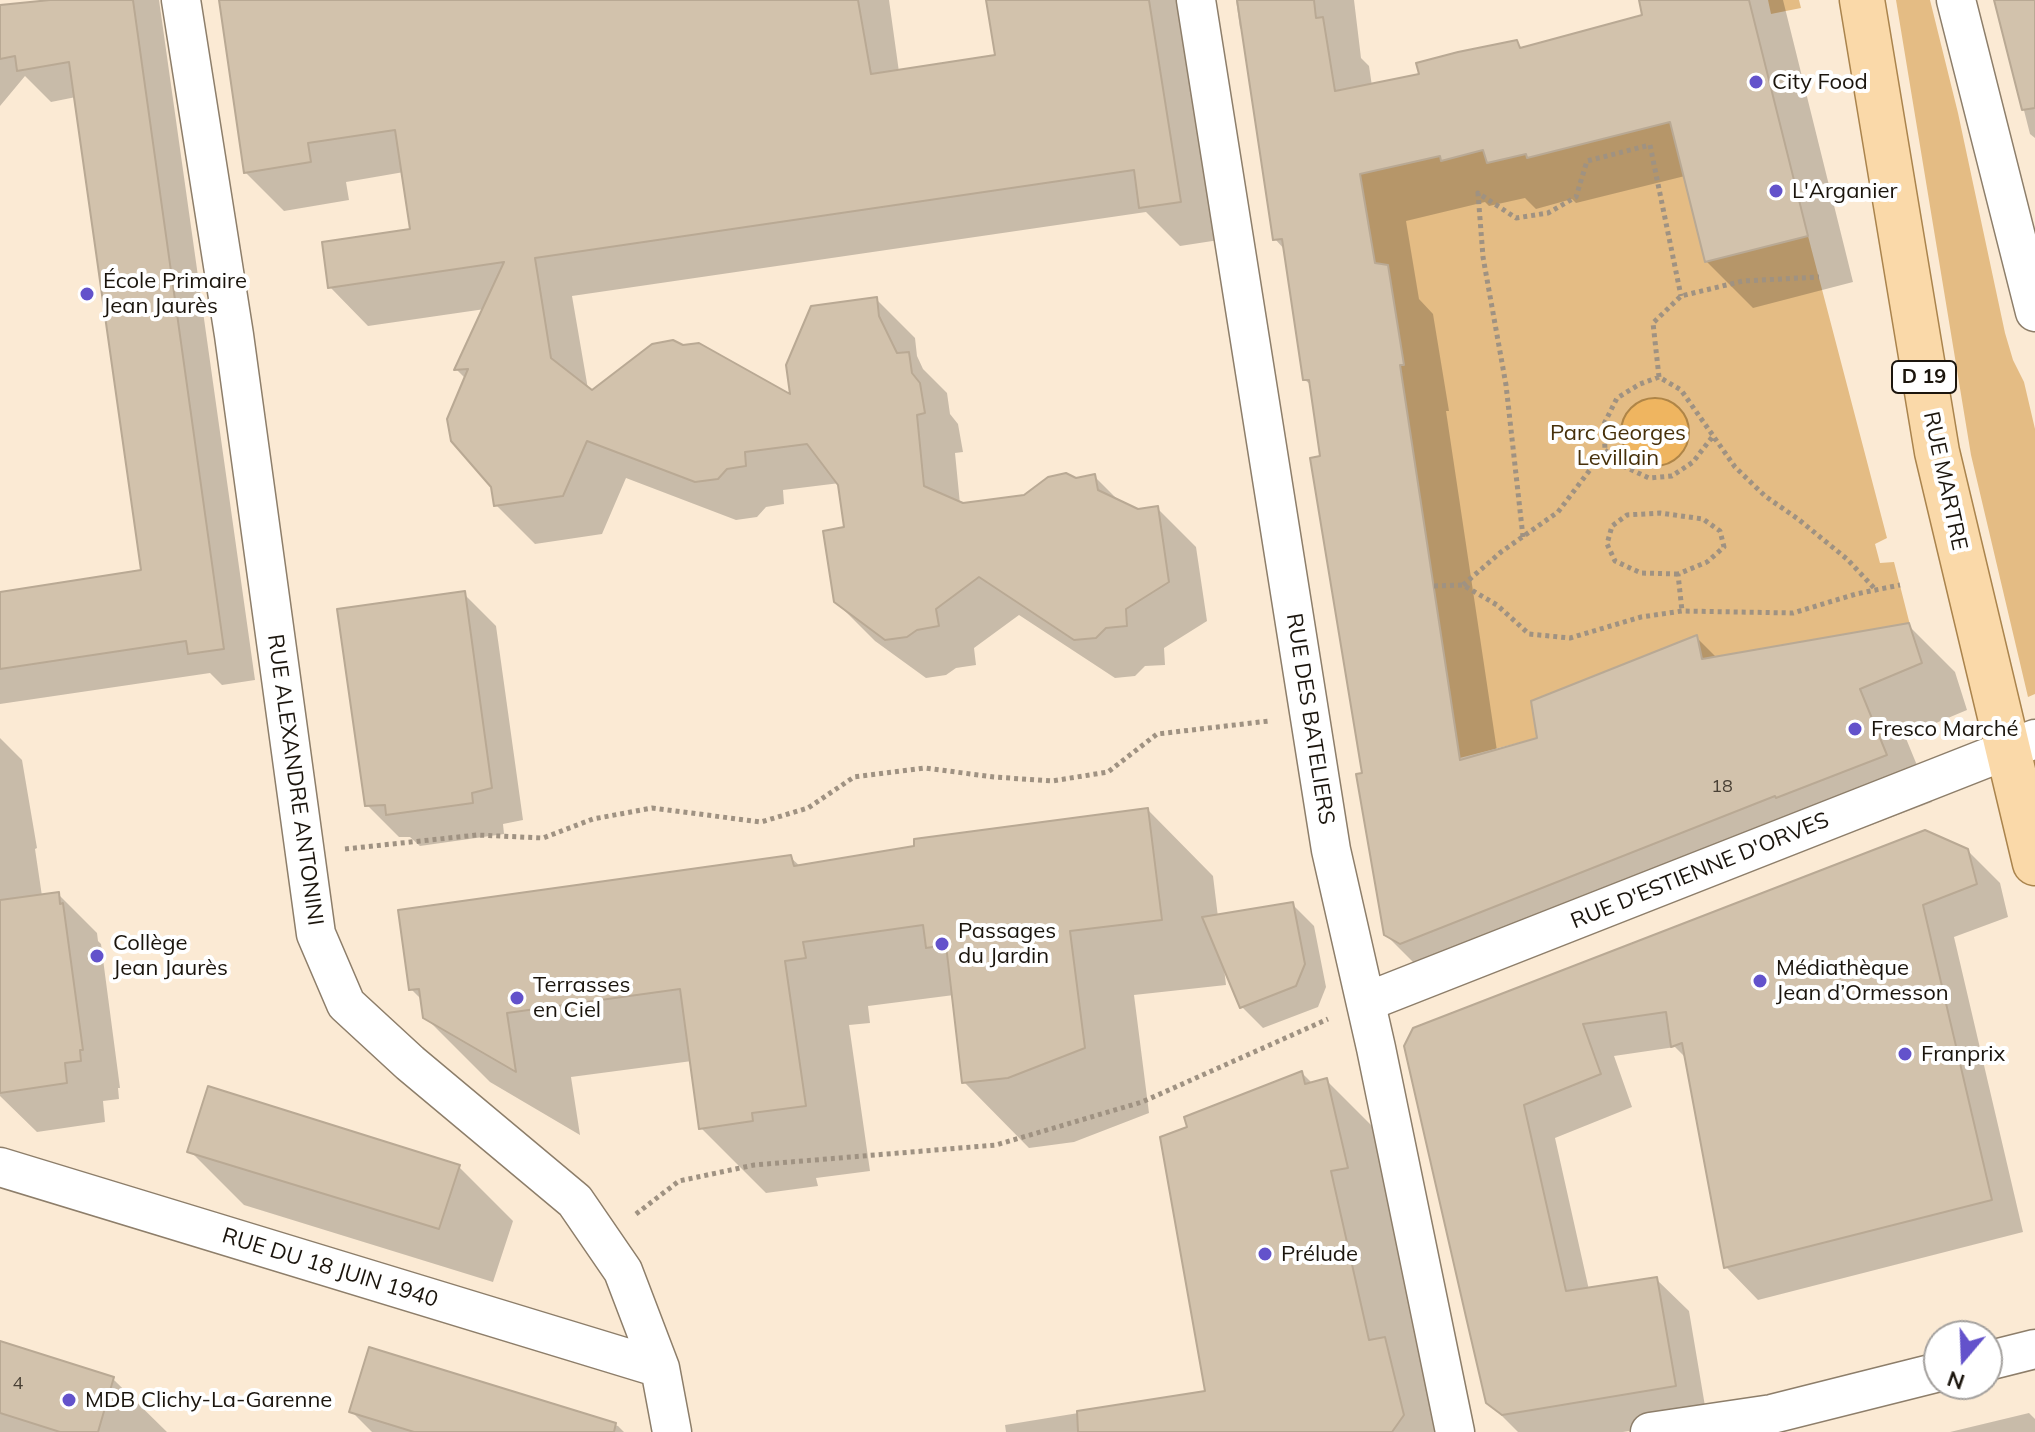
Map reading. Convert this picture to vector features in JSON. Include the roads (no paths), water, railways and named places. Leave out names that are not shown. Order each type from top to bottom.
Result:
[{"type":"main road","name":"RUE MARTRE","points":[[1862,0],[1937,452],[2021,744],[2035,863]]},
{"type":"street","name":"RUE ALEXANDRE ANTONINI","points":[[181,0],[234,335],[316,934],[346,1004],[410,1063],[575,1201],[623,1271],[660,1368],[672,1432]]},
{"type":"street","name":"RUE DES BATELIERS","points":[[1196,0],[1331,850],[1366,1002],[1455,1432]]},
{"type":"street","points":[[1956,0],[2035,312]]},
{"type":"street","name":"RUE D'ESTIENNE D'ORVES","points":[[1366,1002],[2021,744]]},
{"type":"street","name":"RUE DU 18 JUIN 1940","points":[[0,1167],[660,1368]]},
{"type":"street","points":[[2003,1357],[2035,1349]]},
{"type":"street","points":[[1650,1432],[1772,1414],[1923,1376]]},
{"type":"place","name":"City Food","points":[[1756,82]]},
{"type":"place","name":"L'Arganier","points":[[1776,191]]},
{"type":"place","name":"École Primaire Jean Jaurès","points":[[87,294]]},
{"type":"place","name":"Fresco Marché","points":[[1855,729]]},
{"type":"place","name":"Passages du Jardin","points":[[942,944]]},
{"type":"place","name":"Collège Jean Jaurès","points":[[97,956]]},
{"type":"place","name":"Médiathèque Jean d’Ormesson","points":[[1760,981]]},
{"type":"place","name":"Terrasses en Ciel","points":[[517,998]]},
{"type":"place","name":"Franprix","points":[[1905,1054]]},
{"type":"place","name":"Prélude","points":[[1265,1254]]},
{"type":"place","name":"MDB Clichy-La-Garenne","points":[[69,1400]]},
{"type":"park label","name":"Parc Georges Levillain","points":[[1618,446]]}]
